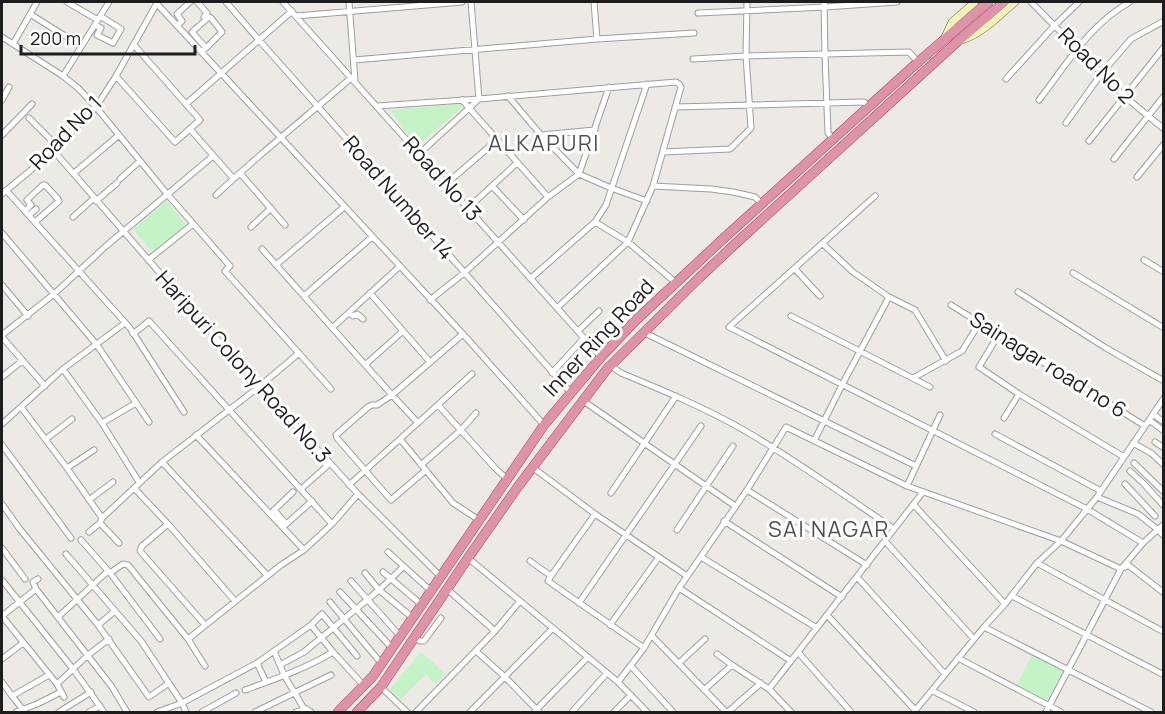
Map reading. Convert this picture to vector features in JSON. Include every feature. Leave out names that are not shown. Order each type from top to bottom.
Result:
[{"type":"highway","name":"Inner Ring Road","points":[[338,712],[373,676],[544,425],[601,357],[635,321],[762,204],[918,62],[988,2]]},
{"type":"highway","name":"Inner Ring Road","points":[[357,712],[381,687],[496,517],[610,365],[733,246],[1004,2]]},
{"type":"highway","points":[[491,502],[496,517]]},
{"type":"street","points":[[13,44],[38,2]]},
{"type":"street","points":[[67,2],[97,20],[120,29],[113,43],[97,35],[100,28],[97,20]]},
{"type":"street","points":[[63,76],[109,2]]},
{"type":"street","points":[[177,26],[182,21],[177,14],[190,2]]},
{"type":"street","points":[[185,34],[207,15],[197,2]]},
{"type":"street","name":"Road Number 14","points":[[226,2],[571,393]]},
{"type":"street","name":"Road No 13","points":[[283,2],[601,357]]},
{"type":"street","points":[[216,195],[269,143],[280,137],[353,80],[354,60],[349,2]]},
{"type":"street","points":[[186,104],[259,40],[294,14],[462,2]]},
{"type":"street","points":[[419,154],[479,99],[471,2]]},
{"type":"street","points":[[594,2],[597,39]]},
{"type":"street","points":[[663,152],[730,149],[751,128],[746,56],[747,2]]},
{"type":"street","points":[[698,13],[825,4],[897,2]]},
{"type":"street","points":[[944,39],[952,22],[975,2]]},
{"type":"street","points":[[957,42],[974,36],[1015,2]]},
{"type":"street","name":"Road No 2","points":[[1030,2],[1124,96],[1164,129]]},
{"type":"street","points":[[1006,79],[1079,2]]},
{"type":"street","points":[[1116,2],[1120,7]]},
{"type":"street","points":[[1039,100],[1102,21],[1130,2]]},
{"type":"street","points":[[158,3],[177,26],[202,47]]},
{"type":"street","name":"Road No 1","points":[[4,192],[55,148],[96,106],[158,3]]},
{"type":"street","points":[[825,4],[826,102],[828,133],[833,139]]},
{"type":"street","points":[[30,14],[81,46]]},
{"type":"street","points":[[202,47],[222,32],[210,17],[192,32],[202,47],[221,73],[463,334],[544,425]]},
{"type":"street","points":[[1066,123],[1101,74],[1131,39],[1164,21]]},
{"type":"street","points":[[354,60],[694,33]]},
{"type":"street","points":[[2,40],[13,44],[63,76],[96,106],[168,195],[230,266],[225,271],[331,389]]},
{"type":"street","points":[[116,76],[175,142],[200,120],[134,45]]},
{"type":"street","points":[[1089,141],[1164,47]]},
{"type":"street","points":[[693,59],[909,52],[918,62]]},
{"type":"street","points":[[377,106],[647,84],[676,82],[679,84],[681,87],[653,186],[628,242],[557,308]]},
{"type":"street","points":[[531,278],[595,222],[606,205],[647,84]]},
{"type":"street","points":[[2,100],[9,87]]},
{"type":"street","points":[[430,300],[464,273],[549,197],[579,174],[609,87]]},
{"type":"street","points":[[508,96],[541,135],[579,174],[647,201]]},
{"type":"street","points":[[1114,159],[1164,96]]},
{"type":"street","points":[[462,100],[549,197]]},
{"type":"street","points":[[675,107],[864,102],[869,107]]},
{"type":"street","points":[[2,135],[4,128],[32,104]]},
{"type":"street","name":"Haripuri Colony Road No.3","points":[[29,118],[95,200],[328,465],[441,577]]},
{"type":"street","points":[[190,129],[233,178]]},
{"type":"street","points":[[541,135],[595,130]]},
{"type":"street","points":[[74,173],[118,135]]},
{"type":"street","points":[[446,184],[497,140]]},
{"type":"street","points":[[1137,177],[1164,144]]},
{"type":"street","points":[[45,386],[2,336],[213,156]]},
{"type":"street","points":[[73,217],[119,181],[140,161]]},
{"type":"street","points":[[468,208],[517,163]]},
{"type":"street","points":[[240,173],[285,225]]},
{"type":"street","points":[[27,213],[31,205],[27,200],[45,185],[59,201],[35,222]]},
{"type":"street","points":[[492,186],[524,220]]},
{"type":"street","points":[[653,186],[733,192],[755,197],[762,204]]},
{"type":"street","points":[[4,192],[27,213],[125,323],[184,411]]},
{"type":"street","points":[[875,196],[729,327],[1087,508],[1143,543]]},
{"type":"street","points":[[276,265],[344,207]]},
{"type":"street","points":[[251,227],[271,208]]},
{"type":"street","points":[[27,213],[36,209]]},
{"type":"street","points":[[595,222],[628,242],[676,283]]},
{"type":"street","points":[[148,260],[193,224]]},
{"type":"street","points":[[2,233],[97,345],[149,422]]},
{"type":"street","points":[[304,296],[372,237]]},
{"type":"street","points":[[824,244],[853,272],[888,297],[915,310],[946,361]]},
{"type":"street","points":[[262,249],[418,423]]},
{"type":"street","points":[[1144,260],[1164,272]]},
{"type":"street","points":[[332,328],[400,266]]},
{"type":"street","points":[[795,269],[820,296]]},
{"type":"street","points":[[1073,273],[1164,328]]},
{"type":"street","points":[[2,285],[28,315]]},
{"type":"street","points":[[1018,292],[1106,348],[1164,381]]},
{"type":"street","points":[[370,293],[430,362]]},
{"type":"street","points":[[814,441],[888,297]]},
{"type":"street","name":"Sainagar road no 6","points":[[951,305],[1149,420]]},
{"type":"street","points":[[578,331],[599,311]]},
{"type":"street","points":[[349,313],[353,316],[357,314],[363,320]]},
{"type":"street","points":[[791,316],[930,387]]},
{"type":"street","points":[[134,334],[149,321],[332,524]]},
{"type":"street","points":[[913,378],[962,351],[980,322]]},
{"type":"street","points":[[2,424],[63,369],[125,323]]},
{"type":"street","points":[[366,364],[403,331]]},
{"type":"street","points":[[643,332],[916,466]]},
{"type":"street","points":[[463,334],[392,395],[377,405],[368,406],[336,435],[391,500],[476,413]]},
{"type":"street","points":[[999,334],[979,367],[1124,458]]},
{"type":"street","points":[[552,373],[584,338]]},
{"type":"street","points":[[89,532],[162,462],[229,411],[298,353]]},
{"type":"street","points":[[2,377],[22,360]]},
{"type":"street","points":[[610,365],[621,373],[709,411],[773,448],[894,529]]},
{"type":"street","points":[[63,369],[102,423],[140,482]]},
{"type":"street","points":[[349,485],[472,374]]},
{"type":"street","points":[[1004,418],[1019,394]]},
{"type":"street","points":[[611,493],[676,396]]},
{"type":"street","points":[[827,615],[914,711],[1012,596],[1037,563],[1061,541],[1099,494],[1149,420],[1161,408],[1164,398]]},
{"type":"street","points":[[582,400],[735,506]]},
{"type":"street","points":[[102,423],[136,403]]},
{"type":"street","points":[[438,405],[507,479]]},
{"type":"street","points":[[21,408],[46,439],[119,543]]},
{"type":"street","points":[[907,486],[940,415]]},
{"type":"street","points":[[46,439],[72,419]]},
{"type":"street","points":[[1149,420],[1164,422]]},
{"type":"street","points":[[1149,420],[1164,431]]},
{"type":"street","points":[[579,603],[701,426]]},
{"type":"street","points":[[618,682],[652,636],[687,576],[747,490],[786,427],[907,486],[1061,541],[1121,569]]},
{"type":"street","points":[[995,434],[1138,514],[1164,536]]},
{"type":"street","points":[[196,435],[272,512],[304,550]]},
{"type":"street","points":[[400,439],[453,502],[479,520]]},
{"type":"street","points":[[1155,442],[1164,448]]},
{"type":"street","points":[[1132,444],[1151,453],[1164,465]]},
{"type":"street","points":[[2,445],[71,538]]},
{"type":"street","points":[[677,530],[733,446]]},
{"type":"street","points":[[67,468],[94,450]]},
{"type":"street","points":[[301,489],[328,465],[315,453]]},
{"type":"street","points":[[162,462],[267,575]]},
{"type":"street","points":[[1134,463],[1164,492]]},
{"type":"street","points":[[532,467],[595,514],[687,576]]},
{"type":"street","points":[[1131,471],[1163,504],[1150,524]]},
{"type":"street","points":[[89,500],[113,482]]},
{"type":"street","points":[[1125,484],[1155,516]]},
{"type":"street","points":[[134,488],[235,601]]},
{"type":"street","points":[[747,490],[867,565]]},
{"type":"street","points":[[272,512],[293,492]]},
{"type":"street","points":[[769,689],[923,492]]},
{"type":"street","points":[[188,639],[267,575],[304,550],[332,524],[358,494]]},
{"type":"street","points":[[285,526],[312,501]]},
{"type":"street","points":[[2,504],[109,639],[149,697],[169,682]]},
{"type":"street","points":[[914,505],[1005,604]]},
{"type":"street","points":[[595,514],[548,581],[644,648]]},
{"type":"street","points":[[724,521],[842,597]]},
{"type":"street","points":[[168,524],[142,546],[140,551],[205,625]]},
{"type":"street","points":[[1048,710],[1121,569],[1143,543],[1164,524]]},
{"type":"street","points":[[81,540],[109,572],[160,639]]},
{"type":"street","points":[[885,541],[974,639]]},
{"type":"street","points":[[2,549],[25,579]]},
{"type":"street","points":[[388,552],[431,591]]},
{"type":"street","points":[[66,554],[141,641],[186,712]]},
{"type":"street","points":[[610,624],[659,557]]},
{"type":"street","points":[[701,557],[817,628]]},
{"type":"street","points":[[468,558],[618,682],[647,712]]},
{"type":"street","points":[[530,561],[552,576]]},
{"type":"street","points":[[1037,563],[1164,632]]},
{"type":"street","points":[[58,617],[109,572],[123,564],[128,565],[188,639],[205,666]]},
{"type":"street","points":[[1121,569],[1128,565],[1164,593]]},
{"type":"street","points":[[280,665],[304,652],[404,567]]},
{"type":"street","points":[[383,572],[422,605]]},
{"type":"street","points":[[365,573],[379,590],[413,618]]},
{"type":"street","points":[[857,577],[945,674]]},
{"type":"street","points":[[38,579],[33,582],[36,589],[112,687],[127,712]]},
{"type":"street","points":[[2,580],[91,692],[104,712]]},
{"type":"street","points":[[351,581],[399,636]]},
{"type":"street","points":[[680,588],[791,661]]},
{"type":"street","points":[[16,712],[63,695],[57,684],[2,616],[36,589]]},
{"type":"street","points":[[447,589],[495,631]]},
{"type":"street","points":[[340,592],[392,648]]},
{"type":"street","points":[[1012,596],[1164,675]]},
{"type":"street","points":[[417,712],[495,631],[520,601]]},
{"type":"street","points":[[330,602],[381,663]]},
{"type":"street","points":[[98,625],[115,611]]},
{"type":"street","points":[[157,712],[182,703],[258,663],[322,614],[357,656]]},
{"type":"street","points":[[414,637],[424,641],[441,618]]},
{"type":"street","points":[[310,625],[363,686]]},
{"type":"street","points":[[984,627],[1151,712]]},
{"type":"street","points":[[470,712],[553,628]]},
{"type":"street","points":[[652,636],[727,712],[761,683]]},
{"type":"street","points":[[57,684],[109,639]]},
{"type":"street","points":[[679,663],[705,639]]},
{"type":"street","points":[[2,659],[23,643]]},
{"type":"street","points":[[274,651],[295,694],[309,711]]},
{"type":"street","points":[[476,651],[505,677],[536,712],[588,657]]},
{"type":"street","points":[[245,690],[303,669],[333,652]]},
{"type":"street","points":[[798,652],[851,712]]},
{"type":"street","points":[[717,654],[769,689],[791,712]]},
{"type":"street","points":[[958,658],[1048,710],[1061,712]]},
{"type":"street","points":[[258,663],[266,682]]},
{"type":"street","points":[[704,690],[732,665]]},
{"type":"street","points":[[631,666],[673,712]]},
{"type":"street","points":[[572,712],[607,673]]},
{"type":"street","points":[[12,696],[49,675]]},
{"type":"street","points":[[255,712],[331,675]]},
{"type":"street","points":[[2,682],[24,711]]},
{"type":"street","points":[[381,687],[407,712]]},
{"type":"street","points":[[933,691],[974,712]]},
{"type":"street","points":[[60,712],[91,692]]},
{"type":"street","points":[[202,712],[236,693]]},
{"type":"street","points":[[614,712],[631,695]]},
{"type":"street","points":[[89,712],[100,706]]},
{"type":"street","points":[[296,712],[309,711]]},
{"type":"green space","points":[[467,103],[417,146],[390,110]]},
{"type":"green space","points":[[167,201],[186,225],[152,252],[133,229]]},
{"type":"green space","points":[[421,652],[445,673],[435,684],[426,674],[401,699],[390,689]]},
{"type":"green space","points":[[1033,653],[1068,671],[1049,707],[1015,689]]},
{"type":"district","name":"ALKAPURI","points":[[544,143]]},
{"type":"district","name":"SAI NAGAR","points":[[829,529]]}]
